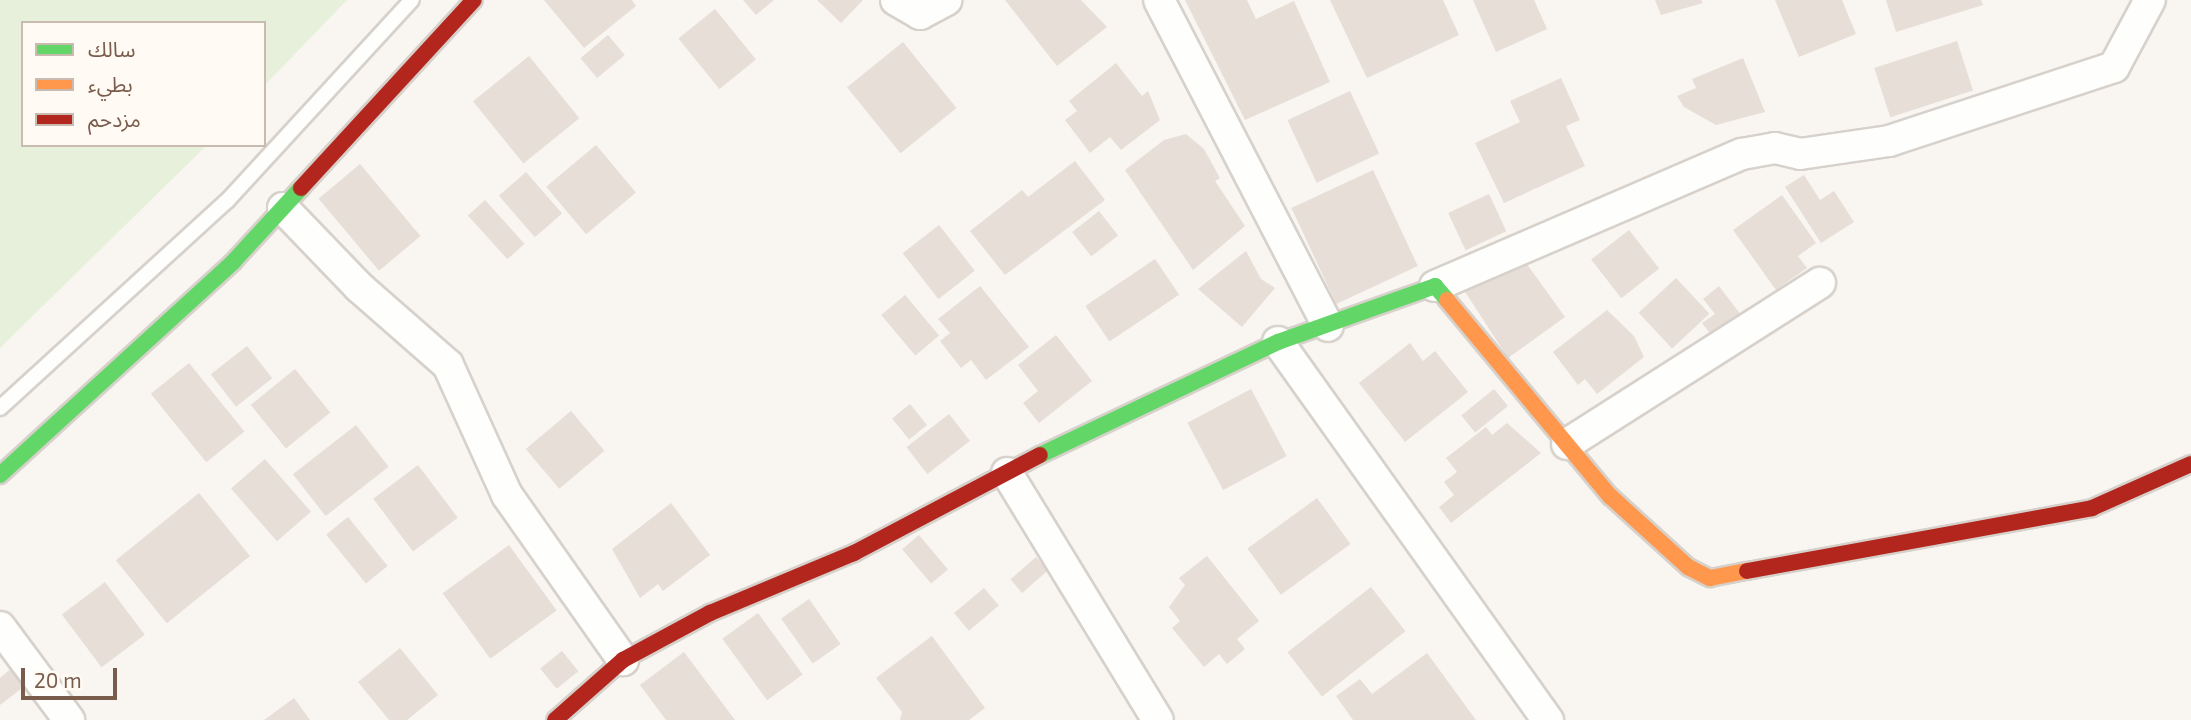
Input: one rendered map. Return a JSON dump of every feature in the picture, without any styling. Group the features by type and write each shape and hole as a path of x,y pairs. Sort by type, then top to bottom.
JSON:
{"street":[{"path":"0,475 283,208 474,0"},
{"path":"895,0 920,14 946,0"},
{"path":"1159,0 1328,326"},
{"path":"555,720 623,660 763,587 854,553 1007,473 1278,342 1435,286 1742,154 1775,148 1811,153 1889,141 2114,67 2150,0"},
{"path":"283,208 359,288 448,365 507,495 623,660"},
{"path":"1567,444 1820,283"},
{"path":"1435,286 1567,444 1645,530 1688,567 1717,578 2092,508 2191,464"},
{"path":"1278,342 1548,720"},
{"path":"1007,473 1158,720"},
{"path":"0,627 69,720"}],"lane":[{"path":"0,408 227,201 412,0"}],"green space":[{"path":"0,0 347,0 266,84 266,21 21,21 21,147 205,147 0,348"}],"building":[{"path":"544,0 632,0 636,6 584,48"},
{"path":"743,0 774,0 756,15"},
{"path":"817,0 863,0 841,23"},
{"path":"1005,0 1081,0 1107,27 1057,66"},
{"path":"1185,0 1247,0 1256,19 1294,1 1330,82 1245,120"},
{"path":"1330,0 1443,0 1459,35 1367,78"},
{"path":"1473,0 1534,0 1547,29 1496,52"},
{"path":"1655,0 1701,0 1703,3 1661,15"},
{"path":"1775,0 1842,0 1856,34 1799,57"},
{"path":"1886,0 1981,0 1983,5 1896,32"},
{"path":"715,9 756,60 719,89 678,39"},
{"path":"608,35 625,55 597,78 580,58"},
{"path":"1957,41 1973,90 1890,117 1874,68"},
{"path":"903,42 956,108 901,153 847,87"},
{"path":"529,56 579,118 523,163 473,101"},
{"path":"1743,58 1765,112 1716,125 1684,107 1677,96 1696,88 1692,79"},
{"path":"1116,63 1142,96 1148,91 1160,120 1121,150 1110,137 1090,153 1065,120 1077,111 1069,101"},
{"path":"1561,78 1580,120 1566,126 1585,166 1504,203 1475,143 1520,122 1510,101"},
{"path":"1350,91 1379,154 1317,183 1287,120"},
{"path":"1186,134 1204,149 1220,178 1215,181 1245,226 1193,270 1125,170 1164,140"},
{"path":"596,145 636,192 586,234 546,187"},
{"path":"1075,161 1105,200 1005,275 970,231 1022,190 1028,197"},
{"path":"360,164 420,236 379,271 319,199"},
{"path":"1373,170 1418,266 1336,304 1291,208"},
{"path":"526,172 562,214 535,237 499,196"},
{"path":"1804,175 1820,200 1834,191 1854,222 1821,243 1785,187"},
{"path":"1489,194 1506,231 1466,250 1448,213"},
{"path":"1782,195 1816,243 1798,256 1807,268 1776,290 1733,230"},
{"path":"485,200 524,244 507,259 468,215"},
{"path":"1099,211 1118,235 1091,256 1072,232"},
{"path":"939,225 975,271 938,299 903,253"},
{"path":"1629,230 1659,269 1621,298 1591,260"},
{"path":"1246,251 1261,279 1275,288 1242,327 1198,289"},
{"path":"1519,253 1565,317 1508,358 1460,284"},
{"path":"1155,259 1179,295 1109,342 1085,306"},
{"path":"1676,278 1709,314 1672,349 1639,313"},
{"path":"980,286 1029,347 986,380 971,360 961,368 940,341 950,333 938,319"},
{"path":"1719,286 1741,315 1713,337 1702,323 1715,314 1703,299"},
{"path":"905,295 939,336 915,356 881,315"},
{"path":"1607,310 1634,336 1644,357 1597,394 1585,379 1578,385 1553,352"},
{"path":"1056,335 1092,381 1039,423 1023,403 1038,391 1018,365"},
{"path":"1410,343 1423,361 1435,351 1468,392 1405,442 1359,383"},
{"path":"247,346 272,378 236,407 211,374"},
{"path":"189,363 244,431 206,462 151,394"},
{"path":"295,369 330,413 286,448 251,405"},
{"path":"1251,389 1287,456 1223,490 1187,423"},
{"path":"1494,389 1508,406 1475,433 1461,415"},
{"path":"910,404 927,425 909,439 892,418"},
{"path":"571,411 604,451 559,489 526,449"},
{"path":"949,414 970,441 927,474 906,447"},
{"path":"1507,423 1541,453 1451,523 1439,507 1454,495 1444,482 1457,472 1446,458 1486,427 1492,435"},
{"path":"356,425 389,467 326,516 293,474"},
{"path":"265,459 311,512 277,541 231,489"},
{"path":"418,465 458,518 413,551 373,499"},
{"path":"199,493 250,556 167,623 116,560"},
{"path":"1317,498 1351,544 1281,595 1247,549"},
{"path":"671,503 710,555 663,591 658,584 640,598 612,549"},
{"path":"348,517 388,566 366,584 326,535"},
{"path":"919,535 948,569 931,584 902,549"},
{"path":"509,545 557,611 490,659 443,593"},
{"path":"1207,556 1259,621 1237,639 1245,649 1227,664 1219,654 1204,667 1172,628 1180,621 1169,607 1185,585 1179,578"},
{"path":"1036,557 1048,571 1022,593 1010,579"},
{"path":"105,582 145,635 102,667 62,614"},
{"path":"1371,587 1405,631 1322,696 1287,652"},
{"path":"984,588 999,606 969,631 954,613"},
{"path":"809,599 841,644 813,664 781,619"},
{"path":"758,613 803,674 767,700 722,639"},
{"path":"932,636 985,708 969,720 900,720 902,712 876,678"},
{"path":"400,648 438,695 407,720 389,720 358,682"},
{"path":"562,651 578,671 557,689 540,669"},
{"path":"684,652 735,720 666,720 640,685"},
{"path":"1427,653 1476,720 1353,720 1336,696 1360,679 1372,694"},
{"path":"12,668 26,685 0,705 0,678"},
{"path":"294,698 310,720 264,720"}],"traffic: fast":[{"path":"0,475 233,262 301,188"},
{"path":"1040,455 1278,342 1435,286 1447,300"}],"traffic: slow":[{"path":"1447,300 1610,496 1688,567 1710,578 1747,571"}],"traffic: jam":[{"path":"301,188 474,0"},
{"path":"555,720 623,660 710,613 854,553 1040,455"},
{"path":"1747,571 2092,508 2191,464"}]}
